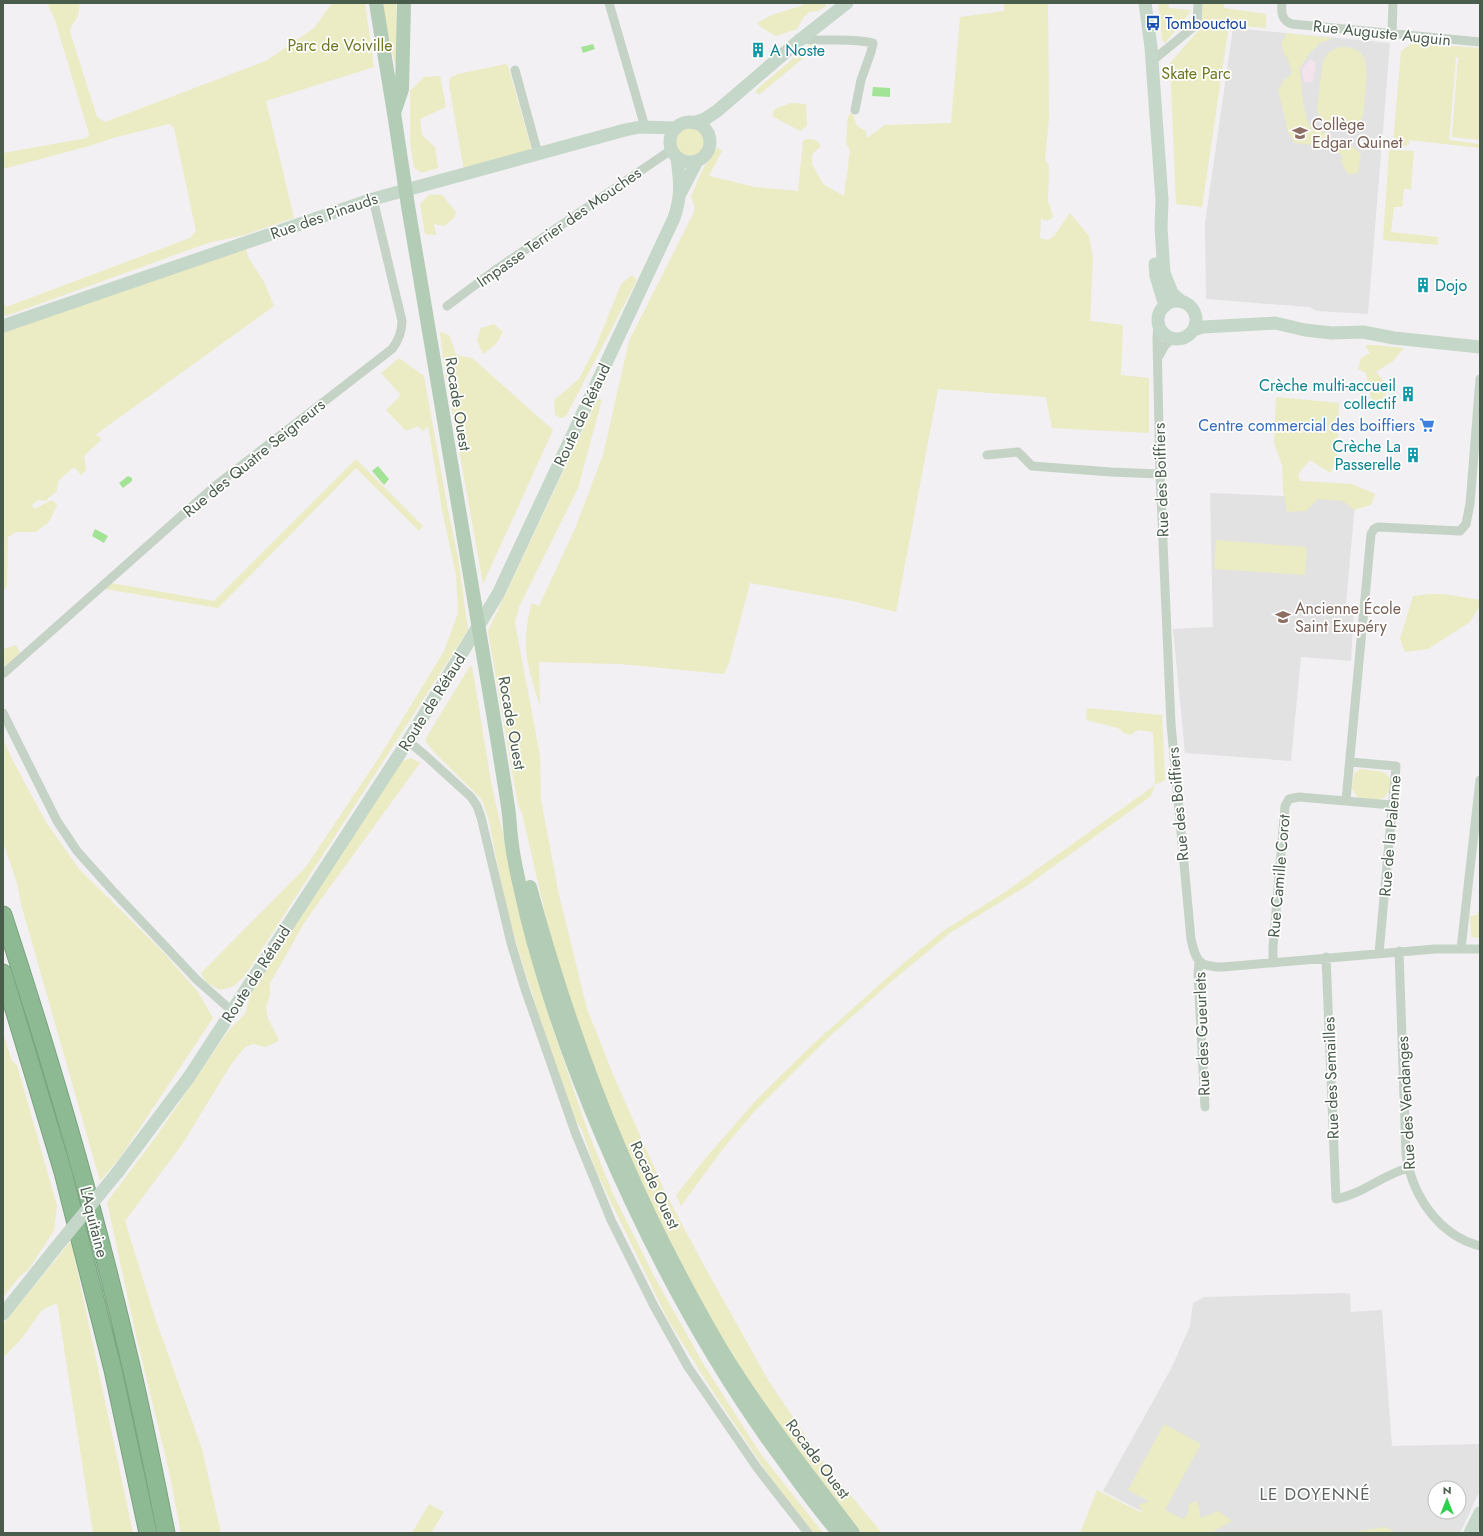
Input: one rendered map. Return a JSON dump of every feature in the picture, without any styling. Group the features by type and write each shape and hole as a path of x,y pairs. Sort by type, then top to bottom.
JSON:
{"highway":[{"name":"L'Aquitaine","path":"3,915 33,1006 81,1170 131,1366 166,1533"},
{"name":"L'Aquitaine","path":"3,973 65,1180 113,1370 148,1533"}],"main road":[{"path":"369,3 384,51"},
{"name":"Rocade Ouest","path":"376,3 445,434 509,810 512,846 518,877 543,972 566,1046 590,1108 646,1235 686,1309 725,1376 759,1428 839,1533"},
{"path":"394,113 402,89 404,3"},
{"path":"680,194 671,137 676,128 682,124 693,123 710,116 732,99 801,39 847,3"},
{"path":"1145,3 1152,61 1162,200 1161,228 1164,273 1172,293 1189,306 1195,314 1196,323 1193,330 1182,339 1172,338 1163,333 1158,322 1159,314 1165,306 1171,302 1182,302"},
{"path":"648,127 661,135 673,151 687,162 697,161 703,158 709,149 709,135 714,123 732,99"},
{"path":"693,123 701,126 709,135"},
{"name":"Rue des Pinauds","path":"3,326 373,199 625,130 648,127 676,128"},
{"path":"680,194 697,161"},
{"name":"Route de Rétaud","path":"3,1314 117,1173 189,1077 408,741 498,594 674,218 680,194"},
{"path":"1161,228 1155,267 1158,287 1165,306"},
{"path":"1195,314 1239,324"},
{"path":"1193,330 1203,327 1275,323 1305,330 1332,333 1361,340 1394,338 1480,347"},
{"name":"Rocade Ouest","path":"509,810 520,844 539,921 575,1037 588,1073 638,1193 697,1308 728,1360 771,1426 853,1533"},
{"path":"1470,1533 1480,1513"}],"street":[{"path":"609,3 648,127"},
{"path":"1152,61 1197,24 1198,3"},
{"name":"Rue Auguste Auguin","path":"1282,3 1282,16 1284,20 1292,24 1480,42"},
{"path":"1392,33 1393,3"},
{"path":"801,39 819,41 858,40 873,43 861,80 855,110"},
{"path":"515,70 538,154"},
{"name":"Impasse Terrier des Mouches","path":"447,306 494,271 673,151"},
{"name":"Rue des Quatre Seigneurs","path":"3,674 215,486 386,353 397,342 401,332 402,321 373,199"},
{"name":"Rue des Boiffiers","path":"1158,322 1160,474 1171,724 1191,938 1196,958 1199,962"},
{"name":"Rue des Boiffiers","path":"1158,361 1161,350 1172,338"},
{"path":"1346,800 1371,534 1374,529 1385,526 1460,531 1466,524 1470,504 1480,379"},
{"path":"987,455 1018,452 1032,466 1160,474"},
{"path":"1470,504 1480,505"},
{"path":"3,713 58,821 77,851 117,896 198,980 232,1011"},
{"path":"408,741 471,797 477,806 481,817 511,943 574,1132 600,1194 647,1294 688,1367 732,1433 808,1533"},
{"name":"Rue de la Palenne","path":"1350,762 1396,766 1379,953"},
{"path":"1461,948 1480,780"},
{"name":"Rue Camille Corot","path":"1273,962 1273,947 1287,802 1292,797 1346,800 1392,805"},
{"path":"1199,962 1210,966 1435,948 1480,949"},
{"name":"Rue des Vendanges","path":"1399,951 1406,1154 1411,1180 1433,1216 1444,1227 1458,1236 1480,1246"},
{"name":"Rue des Semailles","path":"1326,957 1336,1199 1352,1195 1396,1172 1408,1168"},
{"name":"Rue des Gueurlets","path":"1199,962 1198,987 1205,1107"}],"shaded area":[{"name":"Collège Edgar Quinet","path":"1233,28 1390,43 1368,314 1317,311 1309,307 1206,299 1205,223"},
{"path":"593,44 595,49 583,53 581,47"},
{"path":"873,87 890,88 890,97 872,96"},
{"path":"378,466 389,479 384,485 372,471"},
{"path":"128,476 132,478 132,481 123,488 119,483"},
{"name":"Ancienne École Saint Exupéry","path":"1210,493 1311,497 1356,493 1346,604 1354,606 1351,661 1301,657 1291,761 1185,753 1173,629 1213,627"},
{"path":"95,529 108,536 104,543 92,536"},
{"path":"1343,1293 1350,1294 1351,1312 1382,1310 1392,1446 1480,1444 1480,1490 1467,1518 1467,1480 1427,1480 1427,1520 1466,1520 1460,1533 1183,1533 1103,1491 1172,1367 1190,1326 1193,1303 1204,1297"}],"green space":[{"name":"Parc de Voiville","path":"47,3 80,3 78,16 71,27 70,32 97,117 105,122 266,61 314,28 332,3 365,3 374,67 266,101 294,218 244,235 208,243 6,316 3,313 3,303 6,307 190,238 196,231 174,128 169,124 3,169 3,153 87,138 89,134 55,20"},
{"path":"378,3 396,3 397,63 395,63"},
{"path":"806,3 826,3 826,6 818,11 809,12 803,18 797,29 776,36 762,28 757,23 772,15"},
{"path":"1004,3 1048,3 1049,119 1045,160 1049,166 1048,201 1053,216 1051,219 1045,221 1041,218 1040,238 1048,240 1054,236 1070,213 1089,236 1093,258 1090,321 1123,325 1121,375 1149,378 1149,433 1052,428 1046,397 938,389 896,612 852,601 750,583 729,663 724,674 620,664 539,662 540,707 530,674 526,649 526,631 531,603 539,606 574,531 603,455 629,341 693,214 695,208 691,197 705,165 718,147 722,151 709,176 755,187 798,191 803,141 808,139 816,140 821,146 812,154 812,164 823,184 844,196 850,150 846,143 848,116 852,112 857,126 866,131 867,138 885,125 951,123 960,17 1004,11"},
{"path":"1158,3 1168,3 1169,8 1191,10 1165,43 1162,40"},
{"name":"Skate Parc","path":"1201,3 1224,3 1224,8 1266,14 1266,28 1229,25 1202,207 1176,204 1170,63 1198,31 1206,25 1198,25"},
{"path":"1285,33 1333,38 1320,43 1309,54 1300,68 1302,97 1307,120 1311,128 1329,134 1327,146 1294,143 1288,132 1278,89 1283,84 1281,83 1292,73 1281,43 1285,37"},
{"path":"1412,43 1480,48 1480,140 1452,137 1458,58 1465,59 1456,57 1449,140 1480,144 1480,148 1409,140 1409,144 1406,146 1395,145 1393,143 1401,51"},
{"path":"810,44 814,46 808,54 759,95 755,91"},
{"path":"1340,47 1358,50 1365,62 1366,69 1362,118 1354,127 1341,131 1328,127 1319,116 1317,108 1323,61 1329,52"},
{"path":"506,64 508,66 531,147 529,151 465,169 463,166 449,84 450,78 458,74"},
{"path":"440,76 446,107 420,119 422,135 435,147 438,168 422,173 414,168 410,142 410,91 424,77"},
{"path":"791,103 806,104 807,126 800,131 772,116 775,109"},
{"path":"689,127 700,131 704,142 700,153 689,157 678,153 674,142 678,131"},
{"path":"1335,143 1351,145 1361,154 1358,173 1348,174 1341,162 1342,155 1333,151 1330,144"},
{"path":"1389,150 1414,151 1411,189 1404,189 1402,207 1394,207 1391,232 1438,237 1438,245 1383,240"},
{"path":"430,194 442,195 456,212 454,218 444,226 434,224 436,235 425,234 420,204"},
{"path":"246,248 248,257 264,282 274,306 95,435 99,436 101,440 84,456 86,470 81,475 74,467 58,481 57,491 45,501 38,500 32,505 34,509 52,500 57,505 49,522 36,532 16,532 8,537 7,585 4,591 4,649 16,645 20,653 3,668 3,332"},
{"path":"632,275 637,280 566,416 561,418 555,415 554,400 579,379 596,346 621,284"},
{"path":"494,324 503,332 496,344 483,354 477,340 481,328"},
{"path":"440,332 449,335 456,354 472,358 553,430 483,584 444,365"},
{"path":"1365,345 1404,348 1393,361 1376,372 1386,384 1385,402 1372,403 1366,373 1358,369 1361,358 1370,353"},
{"path":"399,358 424,376 458,557 468,630 244,977 232,987 220,990 206,982 201,973 305,868 380,756 444,651 458,613 456,575 442,510 428,426 423,431 418,426 406,431 386,410 401,395 381,373"},
{"path":"1276,397 1339,403 1337,460 1330,473 1310,460 1298,474 1300,481 1352,484 1375,494 1371,505 1354,510 1343,501 1318,499 1306,511 1287,512 1283,490 1282,465 1274,443"},
{"path":"598,398 602,400 578,488 519,607 515,623 540,756 541,800 559,895 587,1009 614,1077 666,1194 768,1380 826,1466 882,1533 862,1533 851,1520 768,1411 713,1324 669,1244 594,1078 556,961 522,813 518,805 488,631"},
{"path":"356,459 423,526 419,531 356,468 218,608 105,589 111,583 214,601"},
{"path":"1216,540 1307,547 1305,575 1214,569"},
{"path":"1444,594 1480,600 1480,605 1470,622 1428,649 1405,652 1400,639 1413,596"},
{"path":"470,666 472,666 491,782 523,922 549,1017 587,1129 613,1194 655,1278 704,1365 760,1453 823,1533 813,1533 776,1486 715,1395 668,1320 595,1169 582,1130 575,1120 540,1019 508,917 488,817 482,800 432,750 426,742 426,738"},
{"path":"1087,708 1162,715 1165,780 1155,785 1153,732 1139,730 1130,735 1124,733 1118,728 1086,720"},
{"path":"3,739 13,761 46,822 79,869 163,952 198,992 213,1018 121,1156 100,1181 21,904 17,883 3,842"},
{"path":"411,758 420,763 306,920 270,983 270,995 266,1007 268,1019 278,1038 278,1041 266,1047 253,1044 245,1047 230,1066 183,1143 125,1221 154,1315 202,1449 221,1533 181,1533 169,1471 135,1331 107,1202 158,1134 228,1031 245,1014 251,993 402,761"},
{"path":"1361,769 1384,772 1390,778 1390,789 1385,797 1377,800 1357,797 1352,788 1354,773"},
{"path":"1155,785 1151,796 1025,887 950,933 892,981 828,1038 753,1113 722,1150 681,1206 676,1195 757,1099 812,1045 907,960 943,931 1005,892"},
{"path":"1480,907 1480,938 1471,937 1470,916 1477,915"},
{"path":"3,1033 12,1061 17,1065 57,1206 54,1231 28,1270 21,1275 3,1297"},
{"path":"71,1241 133,1533 93,1533 57,1303 42,1310 22,1338 3,1358 3,1324"},
{"path":"1164,1424 1201,1444 1165,1510 1183,1519 1188,1514 1189,1504 1197,1501 1201,1518 1218,1511 1232,1521 1214,1531 1215,1533 1080,1533 1097,1490 1142,1513 1139,1505 1149,1501 1128,1490"},
{"path":"429,1504 444,1512 431,1533 412,1533"},
{"path":"1385,1527 1393,1531 1393,1533 1358,1533 1360,1531"}],"sand":[{"path":"1310,59 1316,63 1313,82 1304,82 1302,69"}],"place":[{"name":"Tombouctou","path":"1153,23"},
{"name":"A Noste","path":"758,50"},
{"name":"Collège Edgar Quinet","path":"1300,133"},
{"name":"Dojo","path":"1423,285"},
{"name":"Crèche multi-accueil collectif","path":"1408,394"},
{"name":"Centre commercial des boiffiers","path":"1427,425"},
{"name":"Crèche La Passerelle","path":"1413,455"},
{"name":"Ancienne École Saint Exupéry","path":"1283,617"}],"district":[{"name":"LE DOYENNÉ","path":"1315,1494"}]}
